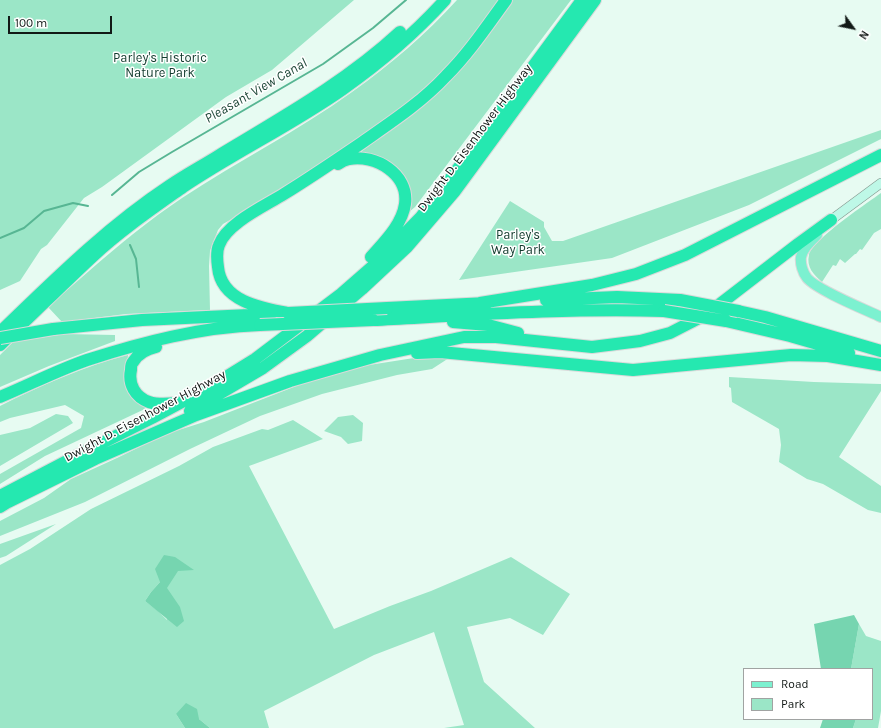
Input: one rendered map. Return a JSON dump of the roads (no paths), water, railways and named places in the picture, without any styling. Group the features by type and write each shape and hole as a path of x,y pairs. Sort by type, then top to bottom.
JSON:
{"highway":[{"path":"0,332 78,257 125,218 169,186 320,94 392,40 435,0"},
{"path":"0,345 93,256 139,218 184,186 343,90 385,57 435,12 445,0"},
{"path":"279,312 246,302 229,290 221,280 217,258 218,246 223,237 230,229 242,220 308,179 403,115 446,77 479,38 506,0"},
{"name":"Dwight D. Eisenhower Highway","path":"0,496 208,388 255,359 341,294 373,266 421,217 582,0"},
{"name":"Dwight D. Eisenhower Highway","path":"0,507 194,409 263,368 307,336 362,289 407,247 455,191 595,0"},
{"path":"480,303 592,285 636,274 685,255 881,155"},
{"path":"308,179 349,159 366,159 381,163 391,170 398,178 403,188 405,203 401,218 386,240 352,278 341,294"},
{"path":"88,462 196,415 290,381 380,355 464,337 496,337 592,347 618,345 670,333 707,314 831,220"},
{"path":"0,338 52,329 142,320 279,312 617,297 680,300 738,311 765,317 881,351"},
{"path":"0,397 86,361 136,346 206,329 575,310 617,309 664,311 726,321 790,336 881,364"},
{"path":"402,318 488,325 561,344"},
{"path":"182,402 161,404 149,402 140,397 132,388 130,376 132,362 147,349 190,337 255,326"},
{"path":"380,355 440,352 633,370 791,355 828,356 881,364"}],"main road":[{"path":"881,183 831,220 805,247 800,258 802,268 807,278 822,289 881,317"}],"waterway":[{"name":"Pleasant View Canal","path":"112,195 139,172 323,64 373,28 406,0"},
{"path":"0,238 24,228 44,211 73,203 88,206"},
{"path":"130,245 136,259 139,287"}],"park label":[{"name":"Parley's Historic Nature Park","path":"160,66"},
{"name":"Parley's Way Park","path":"518,242"}]}
